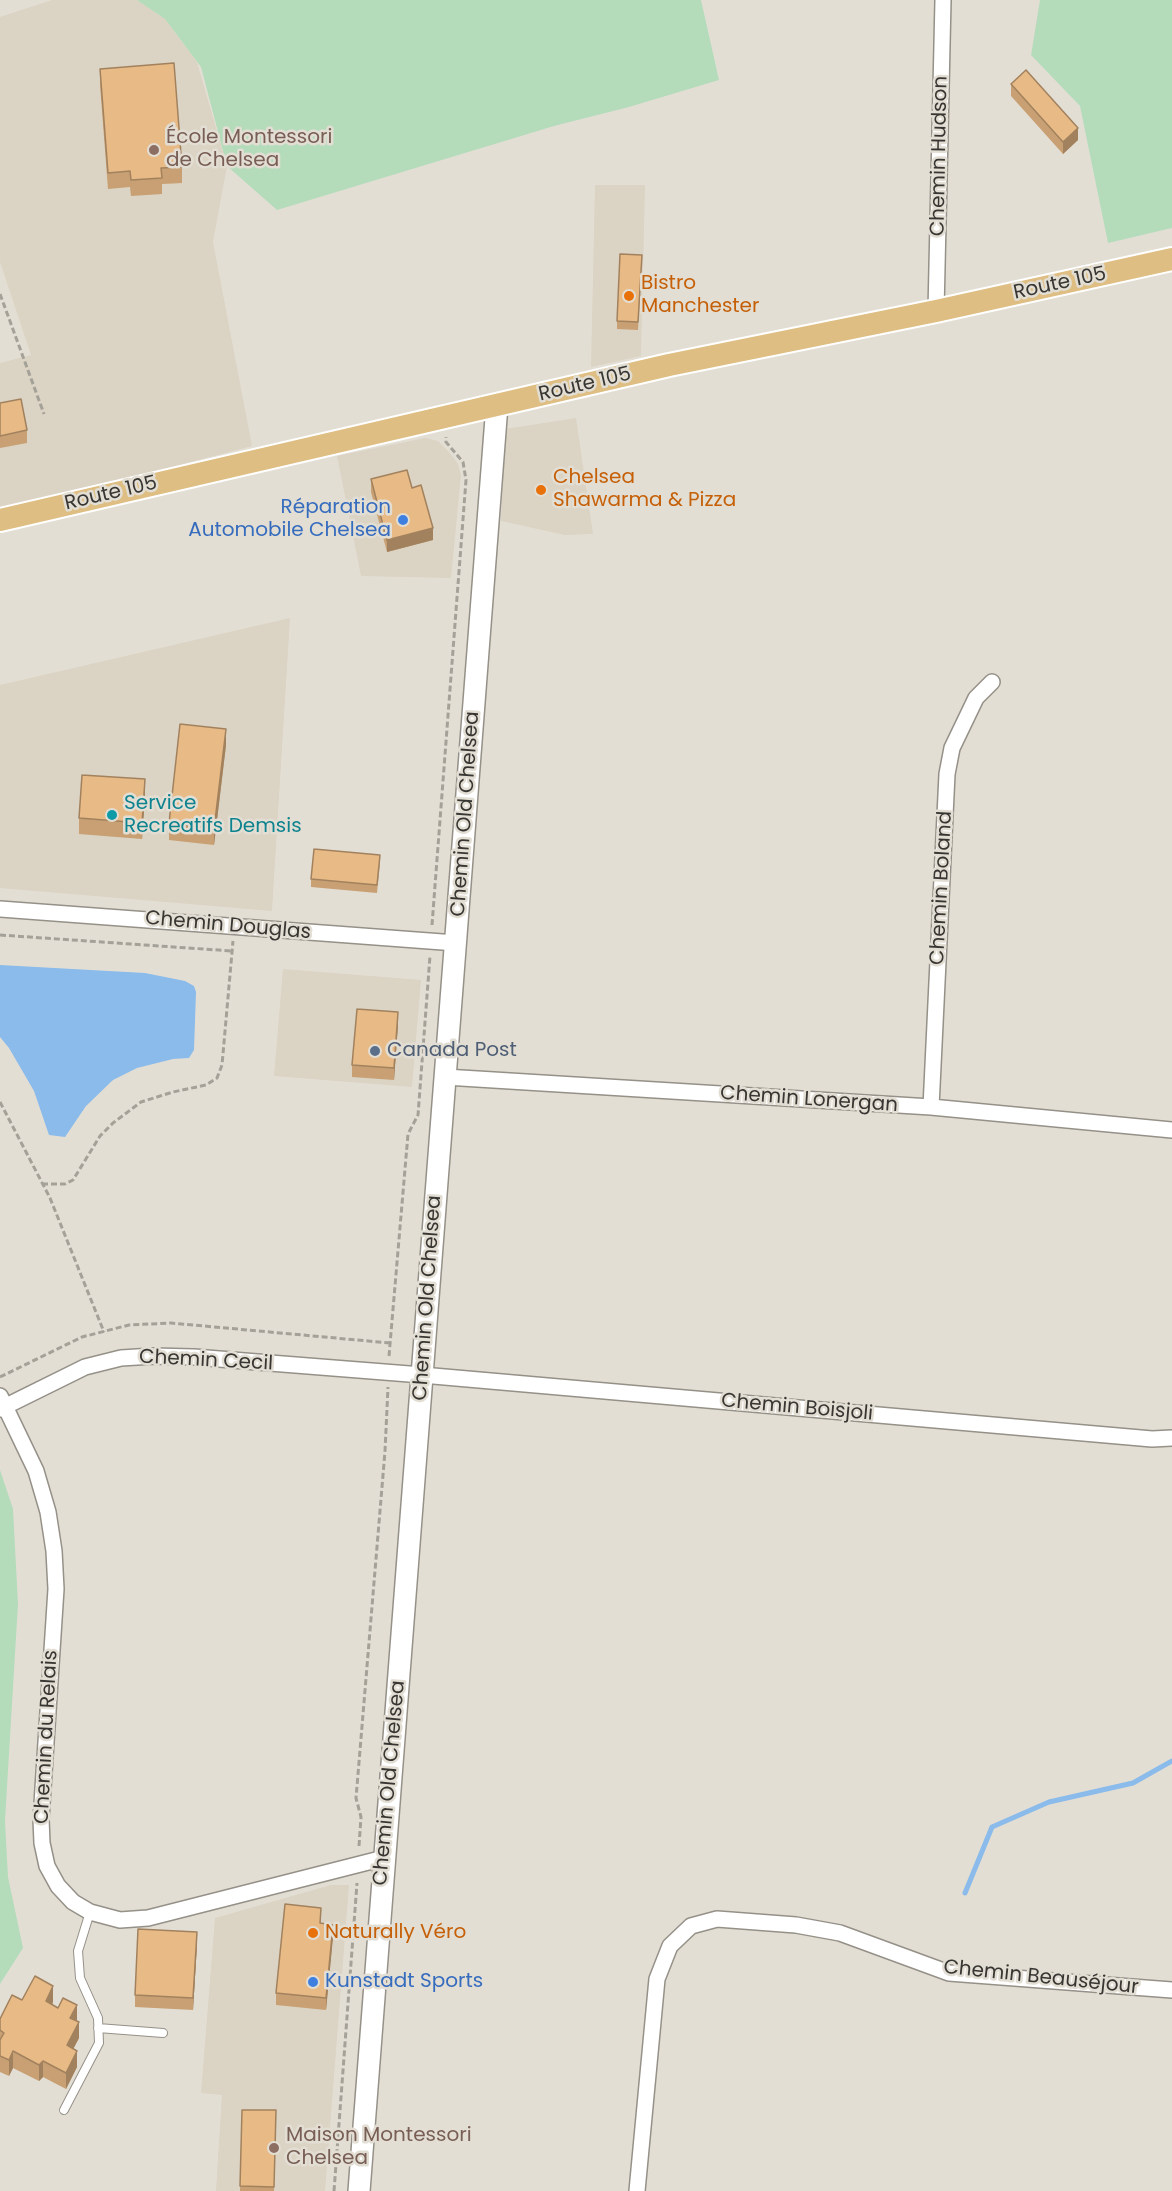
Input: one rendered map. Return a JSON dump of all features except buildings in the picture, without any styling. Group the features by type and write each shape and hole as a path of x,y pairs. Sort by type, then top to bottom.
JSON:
{"main road":[{"name":"Route 105","path":"0,520 669,365 936,311 1172,259"}],"street":[{"name":"Chemin Hudson","path":"936,311 943,0"},
{"name":"Chemin Old Chelsea","path":"359,2191 497,405"},
{"name":"Chemin Boland","path":"931,1107 947,774 952,748 976,698 992,682"},
{"name":"Chemin Douglas","path":"0,909 456,943"},
{"name":"Chemin Lonergan","path":"445,1077 931,1107 1172,1130"},
{"name":"Chemin Cecil","path":"2,1403 85,1367 121,1358 194,1357 422,1375"},
{"name":"Chemin Boisjoli","path":"422,1375 1152,1439 1172,1438"},
{"name":"Chemin du Relais","path":"2,1403 36,1471 48,1512 54,1551 56,1590 42,1791 42,1843 47,1866 58,1886 73,1902 90,1912 120,1920 148,1918 384,1858"},
{"name":"Chemin Beauséjour","path":"637,2191 657,1979 670,1946 691,1926 717,1919 796,1925 840,1933 949,1973 1172,1990"}],"lane":[{"path":"64,2110 99,2043 98,2018 80,1978 78,1960 78,1951 90,1912"},
{"path":"98,2028 164,2033"}],"path":[{"path":"0,294 44,414"},
{"path":"334,2191 361,1817 356,1798 385,1451 390,1343 408,1134 418,1115 466,480 463,462 446,442 446,437"},
{"path":"42,1184 65,1184 73,1180 100,1136 141,1102 206,1085 217,1078 222,1065 235,926"},
{"path":"0,935 232,951"},
{"path":"0,1102 42,1184 104,1332"},
{"path":"0,1377 82,1337 129,1325 171,1323 390,1343"}],"shaded area":[{"path":"52,0 137,0 165,19 197,62 227,166 213,242 252,446 0,510 0,363 31,355 0,262 0,17"},
{"path":"595,185 645,185 641,356 591,367"},
{"path":"576,418 593,534 565,535 501,521 505,429"},
{"path":"425,438 438,441 450,453 458,464 461,475 451,578 361,576 337,456"},
{"path":"290,618 272,911 0,888 0,685"},
{"path":"283,969 421,980 412,1087 274,1076"},
{"path":"331,1885 349,1885 325,2191 216,2191 222,2095 201,2093 215,1918"}],"green space":[{"path":"137,0 701,0 719,80 629,107 554,126 277,210 227,166 201,67 165,19"},
{"path":"1040,0 1172,0 1172,228 1108,243 1080,106 1031,55"},
{"path":"0,1470 13,1509 18,1604 5,1821 8,1877 23,1948 0,1984"}],"water":[{"path":"0,965 145,973 185,981 194,986 196,992 194,1050 189,1058 173,1059 137,1068 113,1080 86,1106 65,1137 49,1135 34,1091 0,1037"}],"waterway":[{"path":"965,1893 992,1827 1049,1802 1133,1783 1172,1761"}],"place":[{"name":"École Montessori de Chelsea","path":"154,150"},
{"name":"Bistro Manchester","path":"629,296"},
{"name":"Chelsea Shawarma & Pizza","path":"541,490"},
{"name":"Réparation Automobile Chelsea","path":"403,520"},
{"name":"Service Recreatifs Demsis","path":"112,815"},
{"name":"Canada Post","path":"375,1051"},
{"name":"Naturally Véro","path":"313,1933"},
{"name":"Kunstadt Sports","path":"313,1982"},
{"name":"Maison Montessori Chelsea","path":"274,2148"}]}
